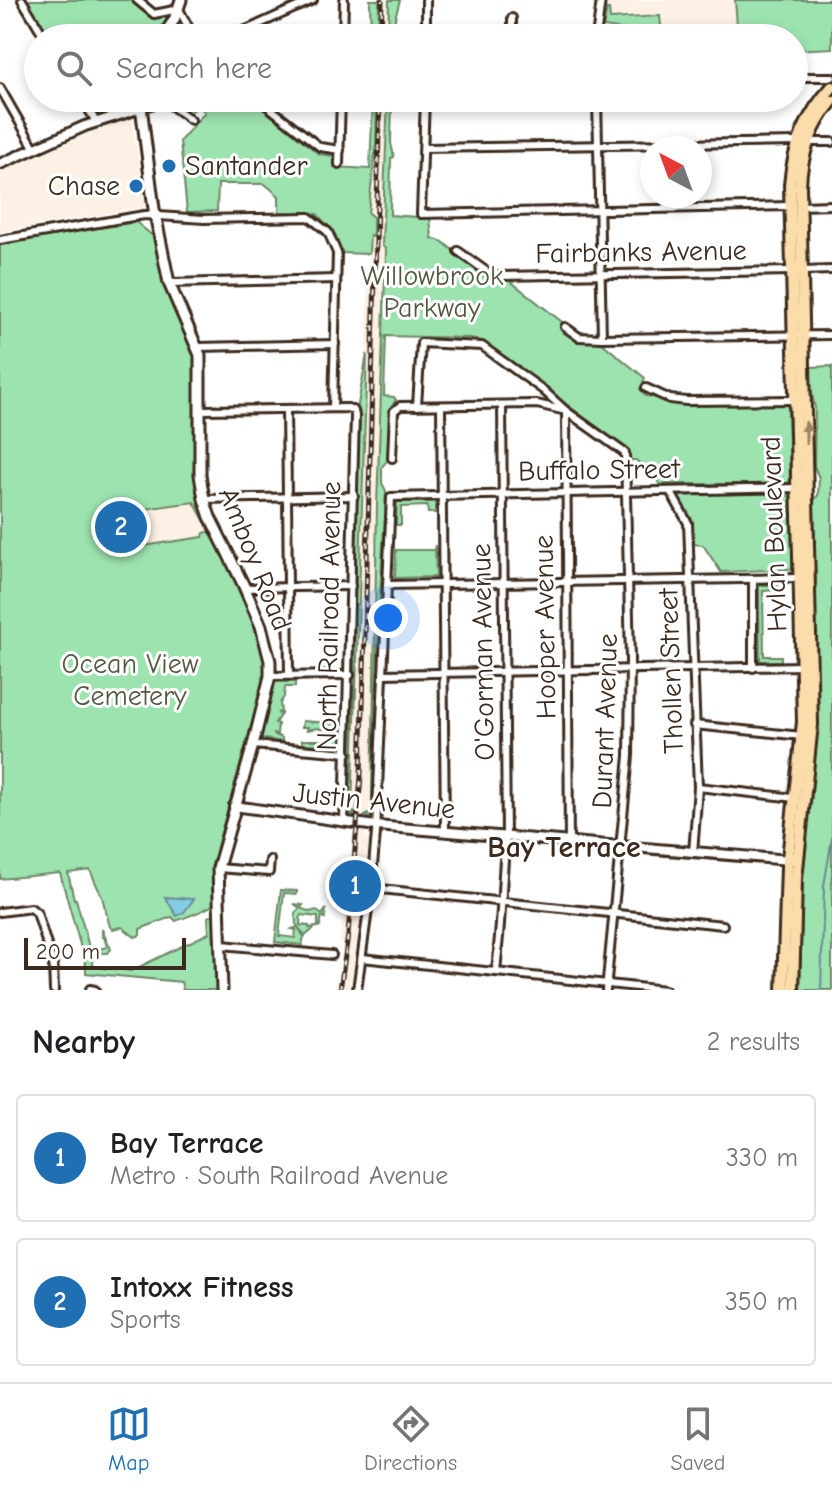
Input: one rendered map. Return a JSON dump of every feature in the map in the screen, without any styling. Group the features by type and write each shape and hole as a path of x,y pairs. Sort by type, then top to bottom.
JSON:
{"main road":[{"path":"172,24 180,4"},
{"name":"Hylan Boulevard","path":"793,990 792,860 812,731 795,206 791,176 813,110 832,87"},
{"name":"Hylan Boulevard","path":"803,142 832,101"},
{"name":"Amboy Road","path":"141,112 155,217 169,283 198,347 200,475 204,499 268,647 270,676 218,868 222,990"},
{"name":"Hylan Boulevard","path":"783,990 802,736 799,578 802,488 794,400 798,335"}],"street":[{"path":"22,0 37,24"},
{"path":"137,0 154,14 180,4 188,24"},
{"path":"259,24 313,0"},
{"path":"343,24 344,0"},
{"path":"426,0 426,24"},
{"path":"598,24 601,0"},
{"path":"512,18 512,24"},
{"path":"808,77 832,77"},
{"path":"0,88 35,149"},
{"path":"90,112 96,122"},
{"path":"0,164 119,112"},
{"path":"180,112 191,120"},
{"path":"275,112 320,147 340,150"},
{"path":"339,164 341,112"},
{"path":"425,112 421,214 832,205"},
{"path":"597,112 602,338"},
{"path":"424,148 832,142"},
{"path":"0,240 144,215 309,217 333,239 337,253 333,408 201,410"},
{"name":"Fairbanks Avenue","path":"458,251 490,274 832,270"},
{"path":"169,283 336,279"},
{"path":"565,327 579,337 602,338 832,335"},
{"path":"417,406 421,343 482,346 543,390 566,411"},
{"path":"198,347 335,344"},
{"path":"646,388 670,399 686,401 794,400"},
{"path":"392,458 396,407 537,404 566,411"},
{"name":"O'Gorman Avenue","path":"496,972 506,837 507,672 502,405"},
{"path":"441,406 445,832"},
{"name":"North Railroad Avenue","path":"333,408 354,411 350,675 344,822"},
{"path":"286,409 289,675"},
{"name":"Durant Avenue","path":"566,411 625,453 628,492 628,775 607,987"},
{"name":"Hooper Avenue","path":"566,411 569,842"},
{"name":"Buffalo Street","path":"387,585 391,497 802,488"},
{"name":"Thollen Street","path":"670,491 688,523 698,787 693,853"},
{"path":"204,499 354,496"},
{"path":"357,990 376,826 387,585 799,578"},
{"path":"753,579 753,668"},
{"path":"245,588 351,586"},
{"path":"383,674 801,666"},
{"path":"270,676 350,675"},
{"path":"694,725 802,736"},
{"path":"253,745 347,753"},
{"path":"698,787 795,798"},
{"name":"Justin Avenue","path":"234,806 376,826 792,860"},
{"path":"218,868 269,872 270,860"},
{"path":"371,888 723,925"},
{"path":"0,912 31,908 37,913 53,964 54,990"},
{"path":"222,945 332,955"},
{"path":"362,958 607,987 665,990"}],"shaded area":[{"path":"379,0 389,0 388,24 378,24"},
{"path":"608,0 806,0 804,24 604,24"},
{"path":"377,112 387,112 382,244 386,249 380,451 376,543 373,544 373,552 377,553 377,570 372,811 365,817 365,836 369,841 360,936 354,951 351,990 336,990 343,950 340,939 356,815 352,810 373,217 368,213"},
{"path":"132,118 146,207 0,232 0,172"},
{"path":"199,500 213,536 115,550 101,515"}],"green space":[{"path":"25,0 132,0 148,14 156,17 167,15 169,18 165,24 40,24"},
{"path":"370,0 379,0 378,24 371,24"},
{"path":"389,0 400,0 395,24 388,24"},
{"path":"735,0 832,0 832,48 808,49 808,24 737,24"},
{"path":"609,9 610,19 660,16 661,24 604,24"},
{"name":"Willowbrook Parkway","path":"205,112 268,112 319,154 334,156 334,167 370,169 372,112 377,112 368,213 373,217 369,254 341,253 335,234 317,214 279,212 279,196 265,184 218,184 217,211 187,212 180,141"},
{"name":"Willowbrook Parkway","path":"387,112 392,112 394,157 391,158 390,215 430,218 432,238 443,242 488,279 509,280 562,322 561,328 576,339 602,343 645,378 640,389 646,396 693,404 786,404 790,481 785,484 660,484 636,460 630,460 625,448 484,343 469,338 386,336 384,396 396,400 390,408 389,458 382,467 382,483 386,491 372,817 365,816 372,811 377,506 386,250 382,245"},
{"name":"Ocean View Cemetery","path":"136,222 154,237 165,282 195,356 197,491 207,521 194,502 101,515 108,534 114,534 116,550 203,537 204,533 212,531 255,621 261,640 265,677 218,843 213,867 214,904 176,921 172,917 140,929 140,935 135,937 122,927 110,927 90,870 68,873 90,951 97,949 99,952 99,949 107,947 102,929 111,949 108,953 90,953 94,967 131,971 209,933 208,917 213,915 216,917 218,990 183,990 181,982 86,973 60,873 0,879 0,244"},
{"path":"367,354 352,810 356,815 349,814 354,699 358,404"},
{"path":"832,366 832,990 800,990 803,864 818,727 814,501 818,495 819,478 814,466 815,408 811,367"},
{"path":"784,493 790,497 793,569 721,572 703,545 692,544 691,522 679,496"},
{"path":"397,502 435,502 435,513 428,513 427,506 401,507 401,525 396,525"},
{"path":"435,545 436,577 395,578 396,550 434,550"},
{"path":"759,585 778,585 778,590 763,591 764,656 781,656 781,661 760,661"},
{"path":"295,682 295,687 285,687 280,703 281,712 277,713 281,714 275,723 278,724 277,734 273,734 282,738 282,742 259,738 272,683"},
{"path":"303,721 341,724 341,746 302,744 302,740 317,740 318,744 319,740 333,742 334,732 318,728 307,730 308,727 302,727"},
{"path":"281,890 297,891 297,894 284,893 279,936 295,938 296,930 292,929 298,927 304,937 302,945 275,942"},
{"path":"300,908 310,912 316,910 322,915 326,909 325,918 322,916 318,927 318,917 301,915 300,925 316,927 305,936 296,924 295,913"}],"water":[{"path":"165,897 194,899 177,916"}],"waterway":[{"path":"821,990 824,886 832,838"}],"railway":[{"path":"381,24 382,0"},
{"path":"340,990 348,935 361,776 380,112"}],"place":[{"name":"Santander","path":"169,166"},
{"name":"Chase","path":"136,186"},
{"name":"Intoxx Fitness","path":"121,527"},
{"name":"Bay Terrace","path":"355,886"}],"district":[{"name":"Bay Terrace","path":"564,847"}]}
